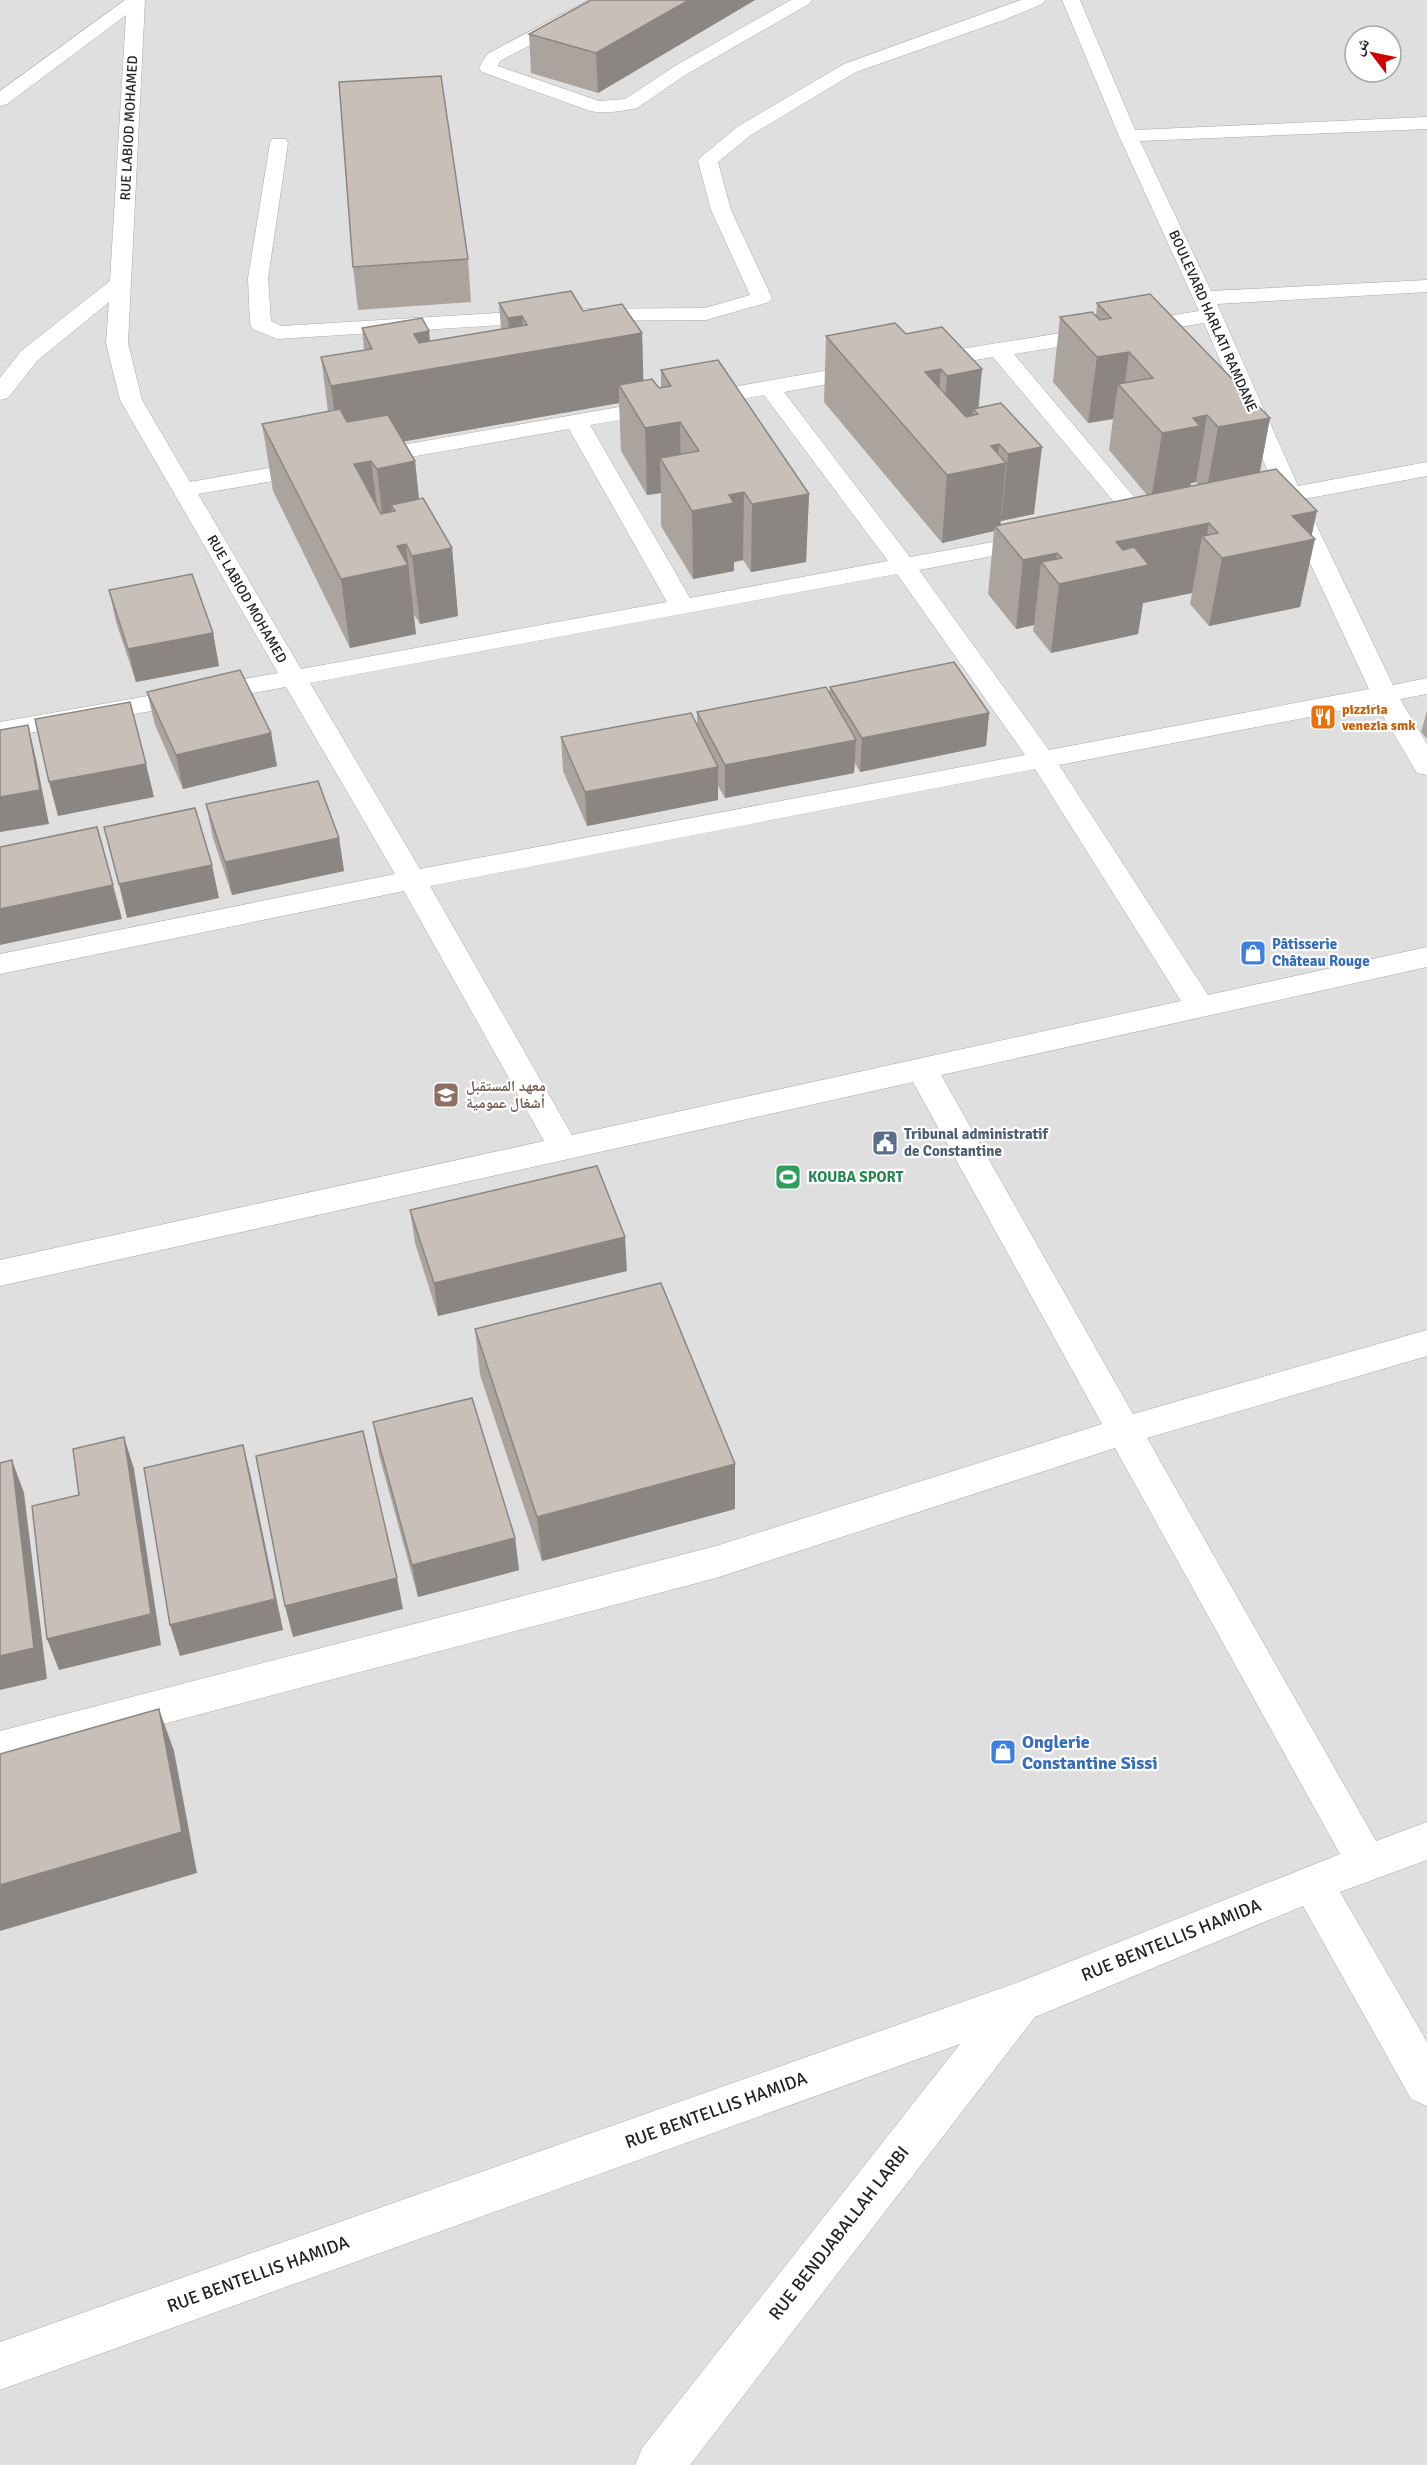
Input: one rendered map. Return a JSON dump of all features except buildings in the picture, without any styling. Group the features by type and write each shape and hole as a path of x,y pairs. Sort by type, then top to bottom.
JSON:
{"street":[{"path":"0,100 136,0"},
{"name":"RUE LABIOD MOHAMED","path":"136,0 117,343 131,400 412,880 563,1147"},
{"path":"602,0 493,58 488,68 597,107 630,104 681,70 803,0"},
{"path":"279,143 258,278 261,324 277,333 564,315 706,314 762,298 721,210 708,161 744,131 850,68 998,16 1036,0"},
{"name":"BOULEVARD HARLATI RAMDANE","path":"1071,0 1128,136 1208,307 1290,495 1385,696 1427,767"},
{"path":"1128,136 1427,123"},
{"path":"0,393 29,356 120,283"},
{"path":"183,490 769,387 999,350 1208,307 1423,290"},
{"path":"999,350 1143,522"},
{"path":"0,354 29,356"},
{"path":"769,387 904,566 1043,761 1200,1007"},
{"path":"576,421 683,607"},
{"path":"1233,505 1427,469"},
{"path":"0,730 1063,537"},
{"path":"0,964 412,880 1385,696 1427,686"},
{"path":"0,1273 1427,957"},
{"path":"921,1068 1366,1862"},
{"path":"0,1749 716,1562 1124,1431 1427,1343"},
{"name":"RUE BENTELLIS HAMIDA","path":"0,2366 1020,2002 1312,1882 1427,1841"},
{"path":"1312,1882 1427,2084"},
{"name":"RUE BENDJABALLAH LARBI","path":"658,2465 1020,2002"}],"shaded area":[{"path":"0,0 1427,0 1427,2465 0,2465"}],"place":[{"name":"pizziria venezia smk","path":"1323,717"},
{"name":"Pâtisserie Château Rouge","path":"1253,953"},
{"name":"معهد المستقبل أشغال عمومية","path":"446,1095"},
{"name":"Tribunal administratif de Constantine","path":"885,1143"},
{"name":"KOUBA SPORT","path":"788,1177"},
{"name":"Onglerie Constantine Sissi","path":"1003,1752"}]}
